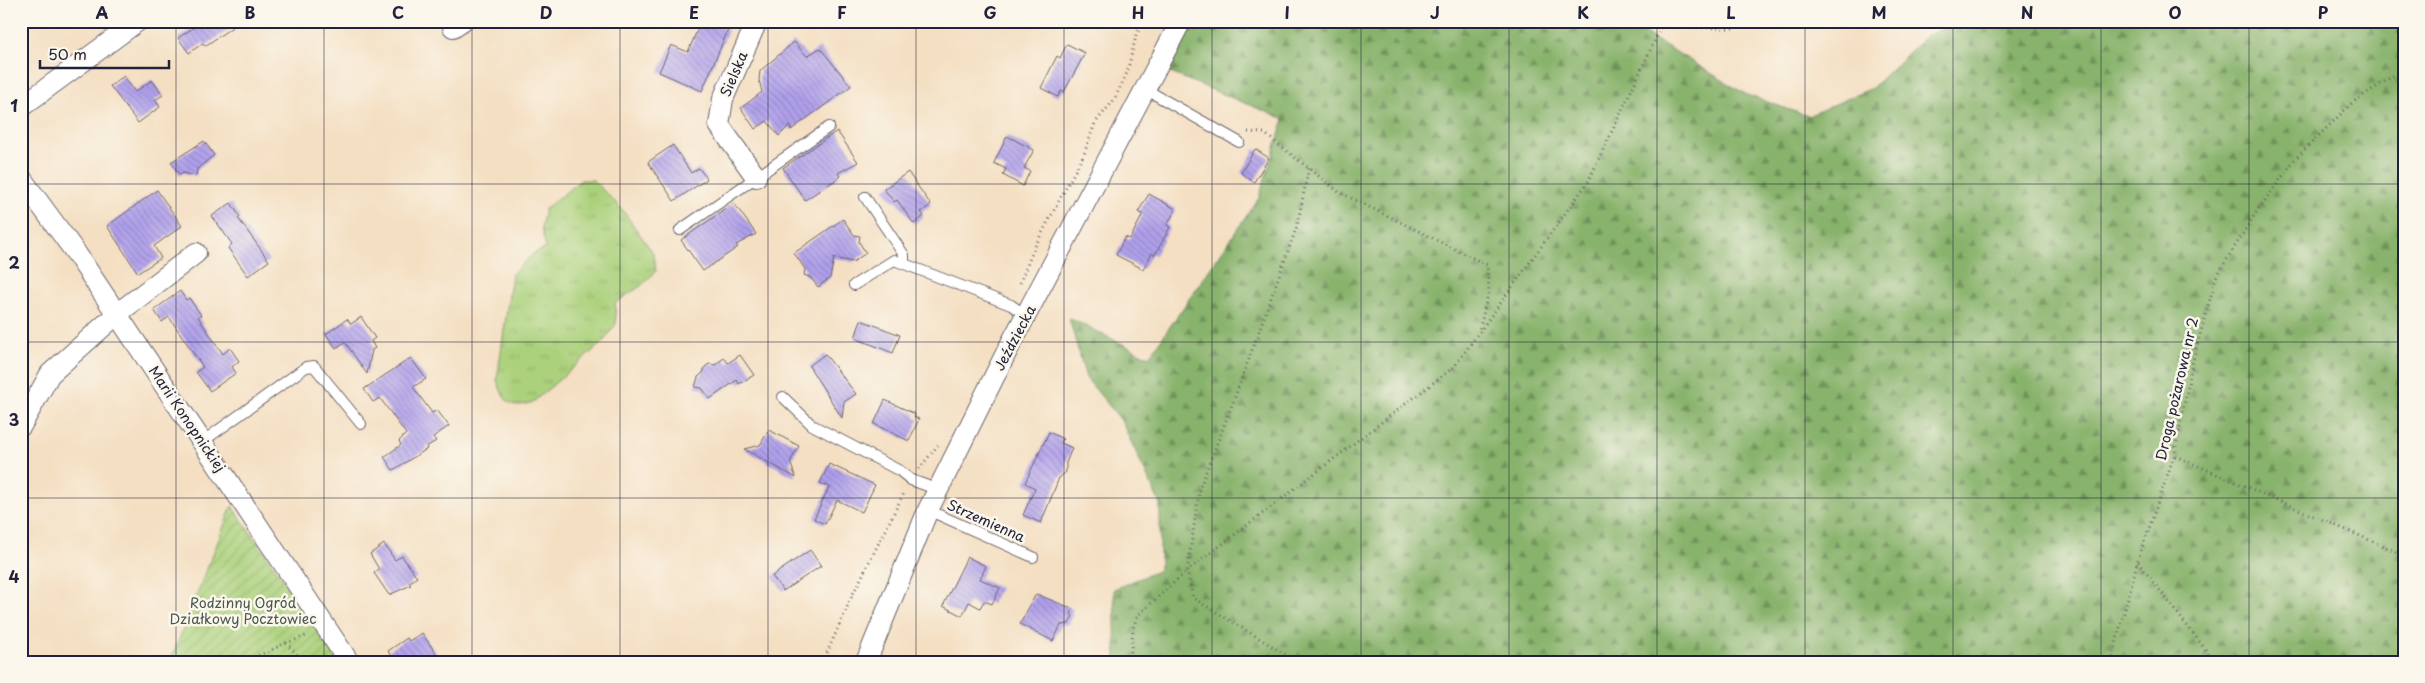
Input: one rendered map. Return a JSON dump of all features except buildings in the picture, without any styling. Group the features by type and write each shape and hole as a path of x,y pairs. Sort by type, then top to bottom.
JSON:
{"street":[{"path":"21,108 138,21"},
{"name":"Sielska","path":"756,177 718,124 723,99 757,21"},
{"name":"Jeździecka","path":"866,662 928,510 996,373 1019,311 1146,89 1181,21"},
{"name":"Marii Konopnickiej","path":"21,178 117,314 349,662"},
{"path":"21,426 50,374 117,314 196,253"}],"lane":[{"path":"1146,89 1239,142"},
{"path":"680,230 829,127"},
{"path":"865,197 904,255 904,263"},
{"path":"854,285 894,260 1019,311"},
{"path":"202,442 306,367 314,366 361,424"},
{"path":"784,397 812,425 900,471 911,480 939,490"},
{"name":"Strzemienna","path":"928,510 1033,557"}],"path":[{"path":"1019,311 1034,248 1084,154 1095,122 1118,93 1127,73 1136,36 1143,21"},
{"path":"1130,662 1133,628 1138,615 1187,571 1454,367 1588,182 1664,21"},
{"path":"1662,27 1734,28 1749,21"},
{"name":"Droga pożarowa nr 2","path":"2112,662 2138,562 2174,456 2193,360 2216,277 2255,214 2295,160 2353,102 2404,69"},
{"path":"1220,131 1264,133 1339,192 1487,265 1489,291 1478,334"},
{"path":"1298,662 1193,598 1187,571 1200,487 1234,400 1297,226 1309,168"},
{"path":"823,662 852,596 911,480 941,440"},
{"path":"2174,456 2404,555"},
{"path":"2138,562 2215,662"},
{"path":"252,662 254,658 306,635 333,639"},
{"path":"286,643 304,662"}],"green space":[{"path":"1195,21 1625,21 1747,95 1808,116 1872,88 1926,36 1960,21 2404,21 2404,662 1116,662 1114,589 1160,570 1160,504 1121,420 1086,378 1069,318 1149,357 1259,198 1284,119 1168,72"},
{"path":"581,180 593,180 621,208 653,253 656,271 642,285 615,303 616,324 603,342 533,402 513,404 506,399 497,380 512,274 533,254 546,248 541,228 545,209"},
{"name":"Rodzinny Ogród Działkowy Pocztowiec","path":"232,506 340,662 170,662"}]}
